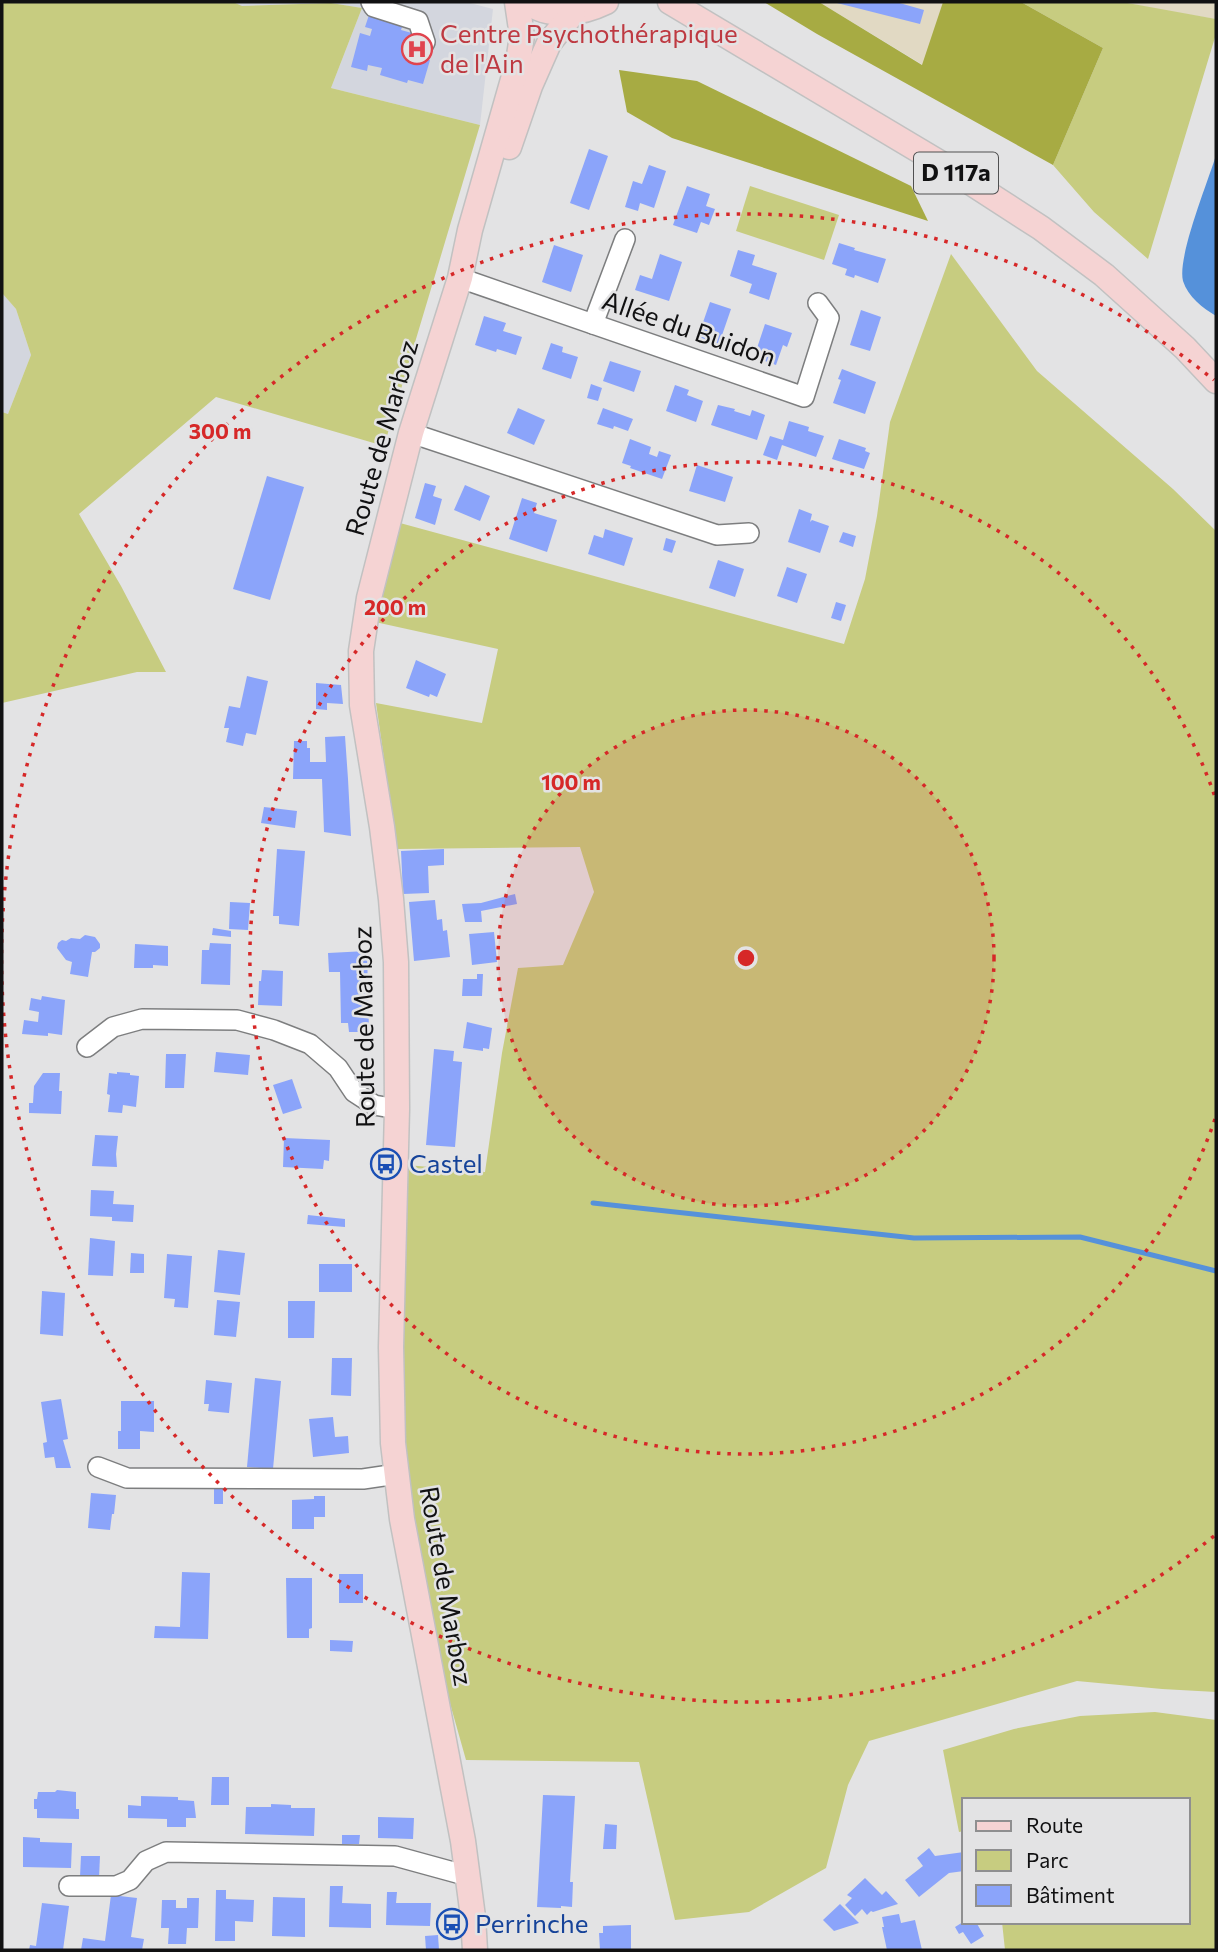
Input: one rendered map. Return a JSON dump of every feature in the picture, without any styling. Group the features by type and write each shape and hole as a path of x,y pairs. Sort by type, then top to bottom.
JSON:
{"main road":[{"name":"Route de Marboz","path":"475,1950 463,1841 402,1519 391,1412 397,1109 396,962 382,827 362,705 361,651 369,598 411,433 460,278 470,230 518,62 522,36 517,2"},
{"path":"527,2 552,12 573,13 606,2"},
{"name":"D 117a","path":"670,2 945,166 1041,228 1104,275 1185,348 1216,381"},
{"name":"Route de Marboz","path":"460,278 483,227 530,86 549,43 573,13"}],"street":[{"path":"371,2 374,8 418,21 425,42 419,52"},
{"path":"593,324 625,239"},
{"name":"Allée du Buidon","path":"460,278 804,397 830,318 818,303"},
{"path":"411,433 717,535 748,533"},
{"path":"88,1047 113,1027 142,1019 237,1020 310,1044 338,1068 354,1092 374,1105 397,1109"},
{"path":"98,1467 127,1478 363,1479 397,1474"},
{"path":"69,1886 116,1886 130,1880 146,1861 166,1852 395,1856 468,1876"}],"shaded area":[{"name":"Centre Psychothérapique de l'Ain","path":"233,2 466,2 493,9 480,125 331,88 362,8 331,3 241,6"},
{"path":"764,2 819,2 922,65 943,2 1021,2 1103,48 1053,165"},
{"path":"819,2 943,2 923,65"},
{"path":"1122,2 1216,2 1216,19 1161,10"},
{"path":"619,70 697,81 911,186 928,221 672,138 627,112"},
{"path":"2,293 16,309 31,355 8,414 2,412"}],"green space":[{"path":"2,2 233,2 242,6 331,3 362,8 331,88 480,125 384,446 216,397 79,514 166,672 137,672 2,703 2,412 8,414 31,355 16,309 2,293"},
{"path":"1021,2 1122,2 1216,19 1216,34 1148,259 1094,212 1053,165 1103,48"},
{"path":"750,186 839,215 824,260 736,231"},
{"path":"951,254 1037,371 1173,489 1216,531 1216,1692 1077,1681 869,1741 848,1785 826,1868 749,1912 675,1920 639,1762 466,1760 442,1675 411,1505 404,1430 401,1341 407,1165 485,1172 502,1053 518,968 563,965 594,892 580,847 397,849 376,703 482,723 498,649 375,622 400,523 844,644 865,579 890,422"},
{"path":"1155,1712 1216,1720 1216,1950 1005,1950 1002,1924 1190,1924 1190,1798 962,1798 962,1831 959,1832 943,1750 1014,1729 1080,1716"}],"water":[{"path":"1216,155 1216,316 1201,306 1188,292 1182,270 1194,219"}],"building":[{"path":"833,2 896,2 924,10 920,24"},
{"path":"369,15 403,24 401,30 419,35 413,55 430,60 423,84 408,80 407,83 380,75 382,68 368,65 367,71 351,67 360,33 370,36 372,29 365,27"},
{"path":"589,149 608,156 589,210 570,203"},
{"path":"649,165 666,171 654,208 640,203 638,211 625,207 633,181 642,184"},
{"path":"687,186 710,194 706,206 715,209 709,225 701,222 697,233 673,225"},
{"path":"839,243 886,259 878,283 855,275 854,278 845,275 847,269 832,264"},
{"path":"554,245 583,255 571,292 542,282"},
{"path":"738,250 755,255 752,265 777,273 769,300 749,293 752,284 730,276"},
{"path":"660,254 682,262 669,301 635,290 640,275 652,279"},
{"path":"710,302 731,309 719,344 698,337"},
{"path":"861,310 881,317 870,351 850,345"},
{"path":"484,316 506,323 503,331 522,337 516,355 475,345"},
{"path":"765,324 792,333 787,347 783,345 776,365 754,357"},
{"path":"551,343 563,347 562,352 578,357 571,379 542,369"},
{"path":"610,361 641,371 634,392 603,381"},
{"path":"842,369 876,382 865,414 833,403"},
{"path":"591,384 602,388 598,401 587,398"},
{"path":"675,385 689,390 687,395 703,401 696,422 666,411"},
{"path":"718,405 750,416 752,410 765,415 757,440 711,425"},
{"path":"518,408 545,420 534,445 507,433"},
{"path":"603,408 633,419 628,431 597,424"},
{"path":"789,421 809,427 808,431 824,436 816,457 782,445 777,460 763,455 770,436 783,440"},
{"path":"630,439 651,447 649,454 657,457 659,451 671,455 662,479 622,463"},
{"path":"839,439 866,448 865,451 870,453 864,469 832,459"},
{"path":"697,465 733,477 725,502 689,491"},
{"path":"267,476 304,487 270,600 233,589"},
{"path":"425,483 436,486 433,496 442,499 435,525 415,518"},
{"path":"465,485 490,496 480,521 454,510"},
{"path":"522,498 537,503 534,513 557,520 547,552 509,539"},
{"path":"799,509 812,514 810,522 812,520 829,526 820,553 788,542"},
{"path":"605,529 633,538 624,566 588,554 594,535 603,538"},
{"path":"843,532 856,536 853,547 839,542"},
{"path":"666,538 676,541 672,553 663,550"},
{"path":"718,560 744,569 735,597 709,588"},
{"path":"787,567 807,574 797,603 777,596"},
{"path":"836,602 846,605 841,621 831,618"},
{"path":"416,660 446,674 437,697 430,694 429,697 406,688"},
{"path":"247,676 268,681 256,735 246,733 243,746 226,742 229,728 224,728 229,706 240,708"},
{"path":"316,683 341,685 343,704 327,703 327,710 316,709"},
{"path":"345,736 351,836 324,832 322,779 293,779 294,741 307,741 310,762 326,762 325,737"},
{"path":"264,807 297,811 295,828 261,823"},
{"path":"277,849 305,851 299,926 279,924 279,916 273,916"},
{"path":"444,849 444,865 428,866 429,893 403,894 401,851"},
{"path":"515,894 517,904 481,911 482,922 465,922 462,904 481,903"},
{"path":"435,900 437,920 442,919 443,931 447,930 450,957 414,961 409,902"},
{"path":"230,902 250,903 248,930 229,929"},
{"path":"213,928 231,931 231,937 212,935"},
{"path":"494,932 497,962 472,965 469,934"},
{"path":"85,935 95,937 100,944 100,948 92,952 88,977 70,974 72,962 66,960 57,948 62,940 80,939"},
{"path":"210,943 231,944 230,985 201,984 202,950 209,950"},
{"path":"135,944 168,946 168,966 134,968"},
{"path":"367,951 369,1032 349,1032 348,1023 341,1023 340,972 329,972 328,953"},
{"path":"262,970 283,971 282,1006 258,1005"},
{"path":"477,974 483,974 482,996 462,996 463,979 477,979"},
{"path":"42,996 65,1000 62,1035 22,1034 24,1020 38,1022 39,1012 29,1010 31,998 41,1000"},
{"path":"467,1022 492,1028 489,1049 483,1048 483,1051 463,1048"},
{"path":"434,1049 454,1051 453,1061 462,1062 455,1147 426,1145"},
{"path":"216,1052 250,1055 248,1075 214,1072"},
{"path":"166,1054 186,1054 184,1088 165,1088"},
{"path":"43,1073 60,1073 61,1114 29,1113 29,1103 33,1103 34,1086"},
{"path":"109,1073 139,1076 136,1107 123,1105 122,1113 108,1112"},
{"path":"292,1079 302,1108 283,1114 273,1085"},
{"path":"95,1135 118,1136 117,1167 92,1166"},
{"path":"284,1138 330,1140 329,1161 324,1160 323,1169 283,1167"},
{"path":"91,1190 114,1191 113,1204 134,1205 133,1222 90,1216"},
{"path":"308,1215 345,1219 345,1227 307,1224"},
{"path":"90,1238 115,1241 113,1276 88,1275"},
{"path":"218,1250 245,1253 240,1295 214,1292"},
{"path":"131,1253 144,1254 144,1273 130,1273"},
{"path":"167,1254 192,1256 188,1308 174,1307 175,1299 164,1298"},
{"path":"319,1264 352,1264 352,1292 319,1292"},
{"path":"42,1291 65,1293 63,1336 40,1334"},
{"path":"217,1300 240,1302 236,1337 214,1335"},
{"path":"288,1301 315,1301 314,1338 288,1338"},
{"path":"332,1358 352,1358 351,1396 331,1395"},
{"path":"255,1378 281,1381 273,1469 247,1467"},
{"path":"206,1380 232,1383 229,1413 208,1411 209,1404 204,1404"},
{"path":"61,1399 68,1439 63,1440 71,1468 56,1468 54,1457 45,1458 43,1443 47,1442 41,1402"},
{"path":"121,1401 154,1401 154,1432 140,1431 140,1449 118,1449"},
{"path":"333,1417 335,1437 348,1436 349,1453 313,1457 309,1419"},
{"path":"214,1489 223,1489 223,1504 214,1504"},
{"path":"91,1493 116,1495 110,1530 88,1528"},
{"path":"314,1496 325,1496 325,1517 314,1517 314,1529 292,1529 292,1500 314,1499"},
{"path":"182,1572 210,1573 208,1639 154,1638 155,1626 180,1627"},
{"path":"339,1574 363,1574 363,1603 339,1603"},
{"path":"286,1578 312,1578 312,1628 309,1629 309,1638 287,1638"},
{"path":"330,1640 353,1641 352,1652 330,1651"},
{"path":"212,1777 229,1777 229,1805 211,1805"},
{"path":"38,1792 76,1792 79,1819 37,1818 34,1799 37,1799"},
{"path":"543,1795 575,1796 570,1882 573,1882 572,1907 537,1907"},
{"path":"141,1796 178,1797 178,1800 194,1801 196,1818 186,1818 186,1827 167,1827 167,1819 128,1818 128,1805 141,1806"},
{"path":"271,1804 291,1805 291,1808 315,1808 314,1836 245,1834 246,1807 271,1807"},
{"path":"378,1817 414,1818 413,1839 378,1838"},
{"path":"605,1824 617,1825 616,1849 603,1849"},
{"path":"342,1835 360,1835 359,1844 342,1844"},
{"path":"23,1837 40,1838 40,1842 72,1843 71,1868 23,1867"},
{"path":"929,1848 935,1856 962,1852 962,1871 949,1873 919,1897 905,1880 923,1866 917,1858"},
{"path":"81,1856 100,1856 99,1878 80,1877"},
{"path":"865,1878 882,1895 886,1891 898,1904 871,1911 867,1915 862,1909 855,1916 845,1905 852,1898 847,1895"},
{"path":"330,1886 343,1886 342,1903 371,1904 371,1928 329,1927"},
{"path":"216,1890 226,1890 226,1899 254,1900 253,1922 235,1921 235,1941 215,1941"},
{"path":"387,1892 397,1892 396,1903 431,1903 430,1926 386,1925"},
{"path":"111,1895 137,1898 131,1937 144,1939 142,1950 81,1950 83,1938 105,1941"},
{"path":"273,1897 305,1898 305,1937 272,1936"},
{"path":"187,1898 199,1898 198,1928 187,1928 186,1944 168,1944 169,1928 161,1928 162,1900 176,1900 176,1908 187,1908"},
{"path":"42,1903 69,1906 63,1950 29,1950 30,1945 36,1946"},
{"path":"840,1904 859,1923 834,1931 823,1920"},
{"path":"899,1914 901,1923 915,1920 922,1950 887,1950 882,1917"},
{"path":"962,1923 977,1924 984,1936 971,1944 963,1932 959,1934 955,1927"},
{"path":"631,1925 631,1950 600,1950 599,1933 603,1933 603,1926"},
{"path":"438,1935 439,1950 426,1950 425,1936"}],"waterway":[{"path":"593,1203 914,1238 1080,1237 1216,1271"}],"place":[{"name":"Centre Psychothérapique de l'Ain","path":"417,49"},
{"name":"Castel","path":"386,1164"},
{"name":"Perrinche","path":"452,1924"}]}
